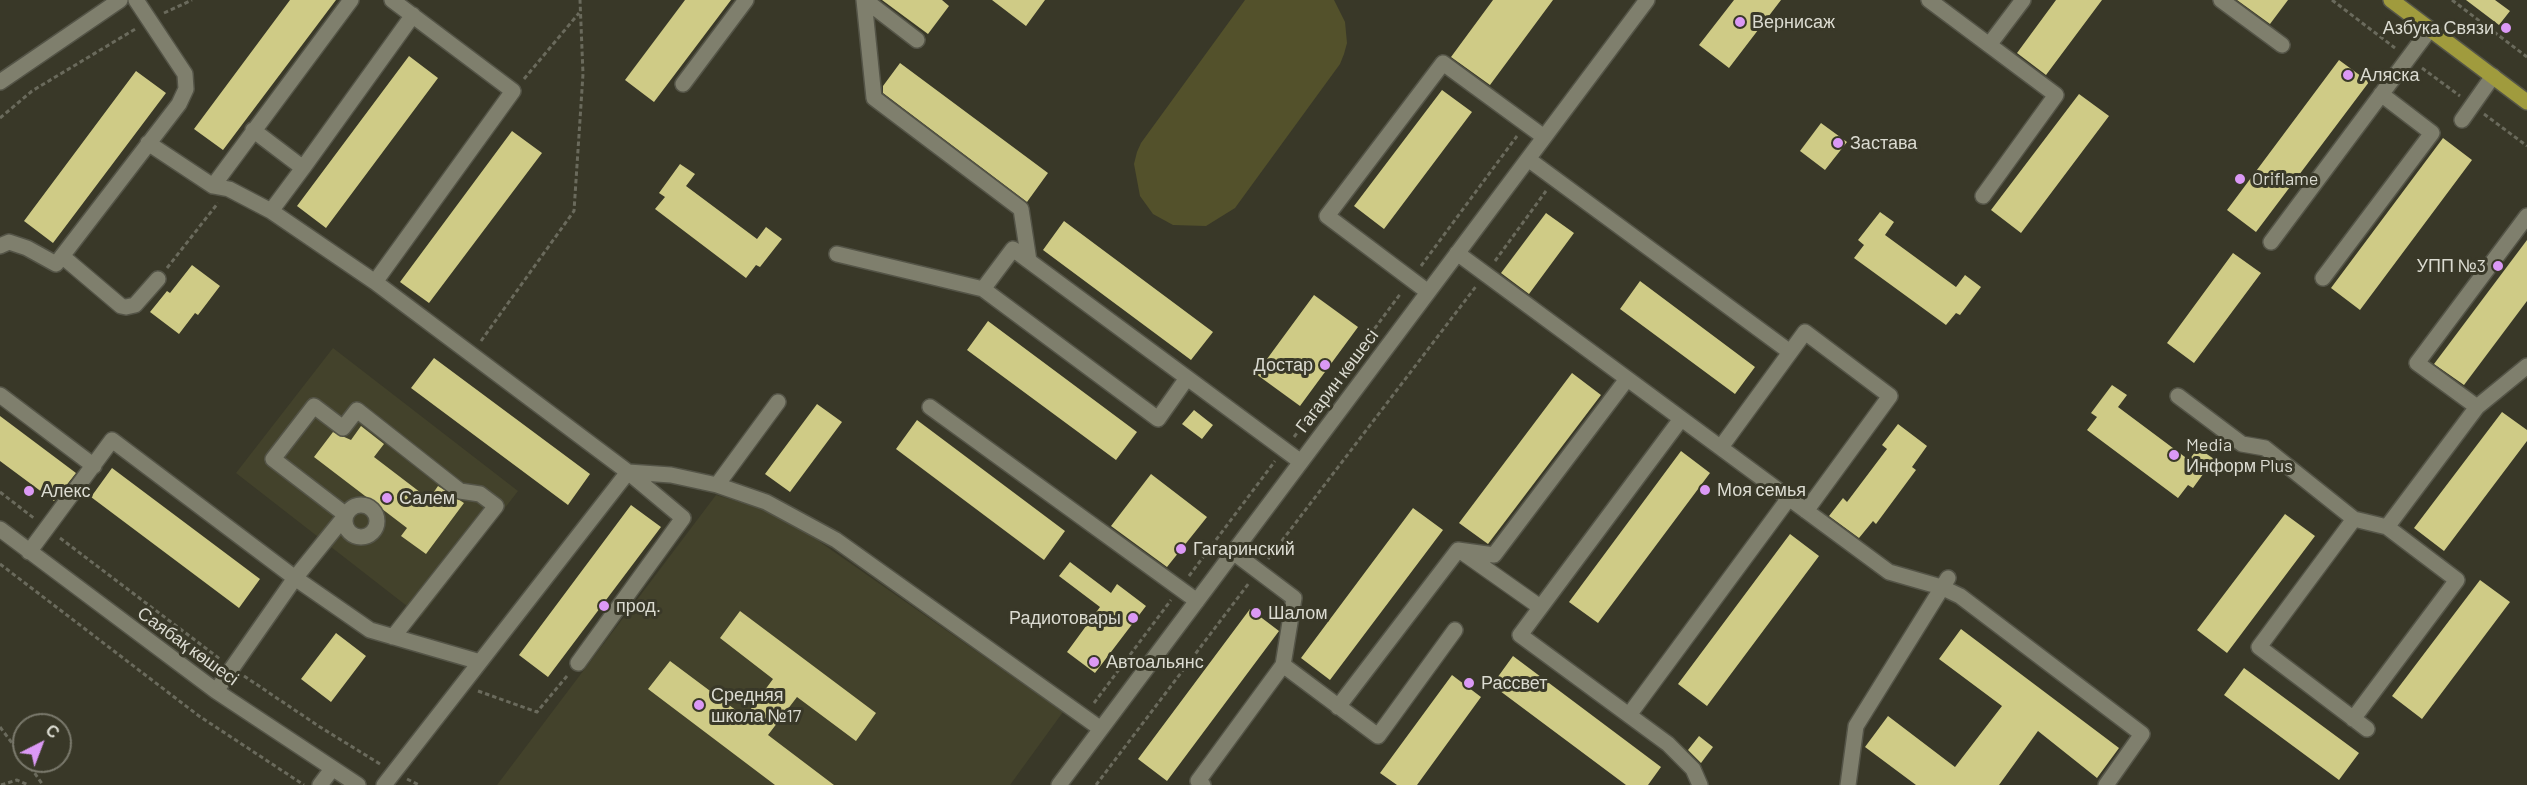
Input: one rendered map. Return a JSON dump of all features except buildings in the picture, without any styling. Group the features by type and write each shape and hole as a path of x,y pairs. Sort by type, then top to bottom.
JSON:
{"main road":[{"path":"2391,0 2527,102"}],"street":[{"path":"0,82 120,0"},
{"path":"0,246 9,242 27,248 56,264 179,104 186,89 185,74 136,0"},
{"path":"221,188 253,130 351,0"},
{"path":"375,282 513,92 392,0"},
{"path":"683,84 746,0"},
{"path":"865,0 917,40"},
{"path":"865,0 874,98 1021,209 1029,261"},
{"name":"Гагарин көшесі","path":"1059,785 1647,0"},
{"path":"1929,0 2056,95 1983,196"},
{"path":"1989,45 2023,0"},
{"path":"2222,0 2282,45"},
{"path":"271,211 413,15"},
{"path":"2271,242 2430,29"},
{"path":"1428,292 1327,216 1443,63 1544,137"},
{"path":"2462,120 2493,76"},
{"path":"2323,278 2432,133 2381,94"},
{"path":"253,130 303,168"},
{"path":"148,143 221,188 271,211 375,282 628,472 683,518 578,663"},
{"path":"1528,159 1790,352"},
{"path":"2476,407 2417,363 2527,216"},
{"path":"983,289 1013,249 1301,462"},
{"path":"1457,253 1889,572 1945,583 2142,734 2106,785"},
{"path":"837,254 983,289 1158,418 1187,378"},
{"path":"62,256 121,306 135,305 159,279"},
{"path":"1721,447 1805,332 1890,396 1806,511"},
{"path":"2387,527 2476,407 2527,366"},
{"path":"1458,550 1494,555 1627,379"},
{"path":"0,395 94,466"},
{"path":"2178,396 2242,444 2265,448 2354,519 2387,527 2457,580 2353,719"},
{"path":"717,485 778,402"},
{"path":"216,692 295,578 345,516 273,459 314,406 343,428 357,410 460,491 480,494 495,506 393,637"},
{"path":"930,407 1197,601"},
{"path":"1681,419 1520,635 1668,744 1693,769 1700,785"},
{"path":"29,552 112,440 295,578 370,630 480,662"},
{"path":"628,472 671,475 717,485 766,501 836,540 1101,729"},
{"path":"384,785 628,472"},
{"path":"1629,715 1789,498"},
{"path":"2354,519 2259,647 2367,729"},
{"name":"Саябақ көшесі","path":"0,529 216,692 358,785"},
{"path":"1458,550 1540,607"},
{"path":"1338,707 1458,550"},
{"path":"1203,785 1198,781 1283,665 1294,598 1233,552"},
{"path":"1848,785 1856,726 1945,583"},
{"path":"1283,665 1377,736 1455,630"},
{"path":"320,785 332,770"}],"path":[{"path":"0,118 32,91 150,20 192,0"},
{"path":"471,355 574,210 583,74 580,0"},
{"path":"2332,0 2527,146"},
{"path":"2452,0 2527,57"},
{"path":"513,92 580,11"},
{"path":"1084,716 1526,124"},
{"path":"1096,785 1555,179"},
{"path":"159,279 221,188"},
{"path":"0,492 232,668 320,727 418,785"},
{"path":"0,564 199,716 304,785"},
{"path":"462,685 537,712 578,663"},
{"path":"0,727 12,743"},
{"path":"1,785 17,780 28,785"}],"shaded area":[{"path":"1245,0 1334,0 1345,22 1347,43 1344,54 1340,64 1235,208 1206,226 1173,225 1153,214 1140,196 1134,164 1137,152 1141,143"},
{"path":"333,348 518,491 421,617 236,473"},
{"path":"716,495 780,514 1063,712 1010,785 497,785"}],"place":[{"name":"Вернисаж","path":"1740,22"},
{"name":"Азбука Связи","path":"2506,28"},
{"name":"Аляска","path":"2348,75"},
{"name":"Застава","path":"1838,143"},
{"name":"Oriflame","path":"2240,179"},
{"name":"УПП №3","path":"2498,266"},
{"name":"Достар","path":"1325,365"},
{"name":"Media Информ Plus","path":"2174,455"},
{"name":"Моя семья","path":"1705,490"},
{"name":"Алекс","path":"29,491"},
{"name":"Салем","path":"387,498"},
{"name":"Гагаринский","path":"1181,549"},
{"name":"прод.","path":"604,606"},
{"name":"Шалом","path":"1256,613"},
{"name":"Радиотовары","path":"1133,618"},
{"name":"Автоальянс","path":"1094,662"},
{"name":"Рассвет","path":"1469,683"},
{"name":"Средняя школа №17","path":"699,705"}]}
